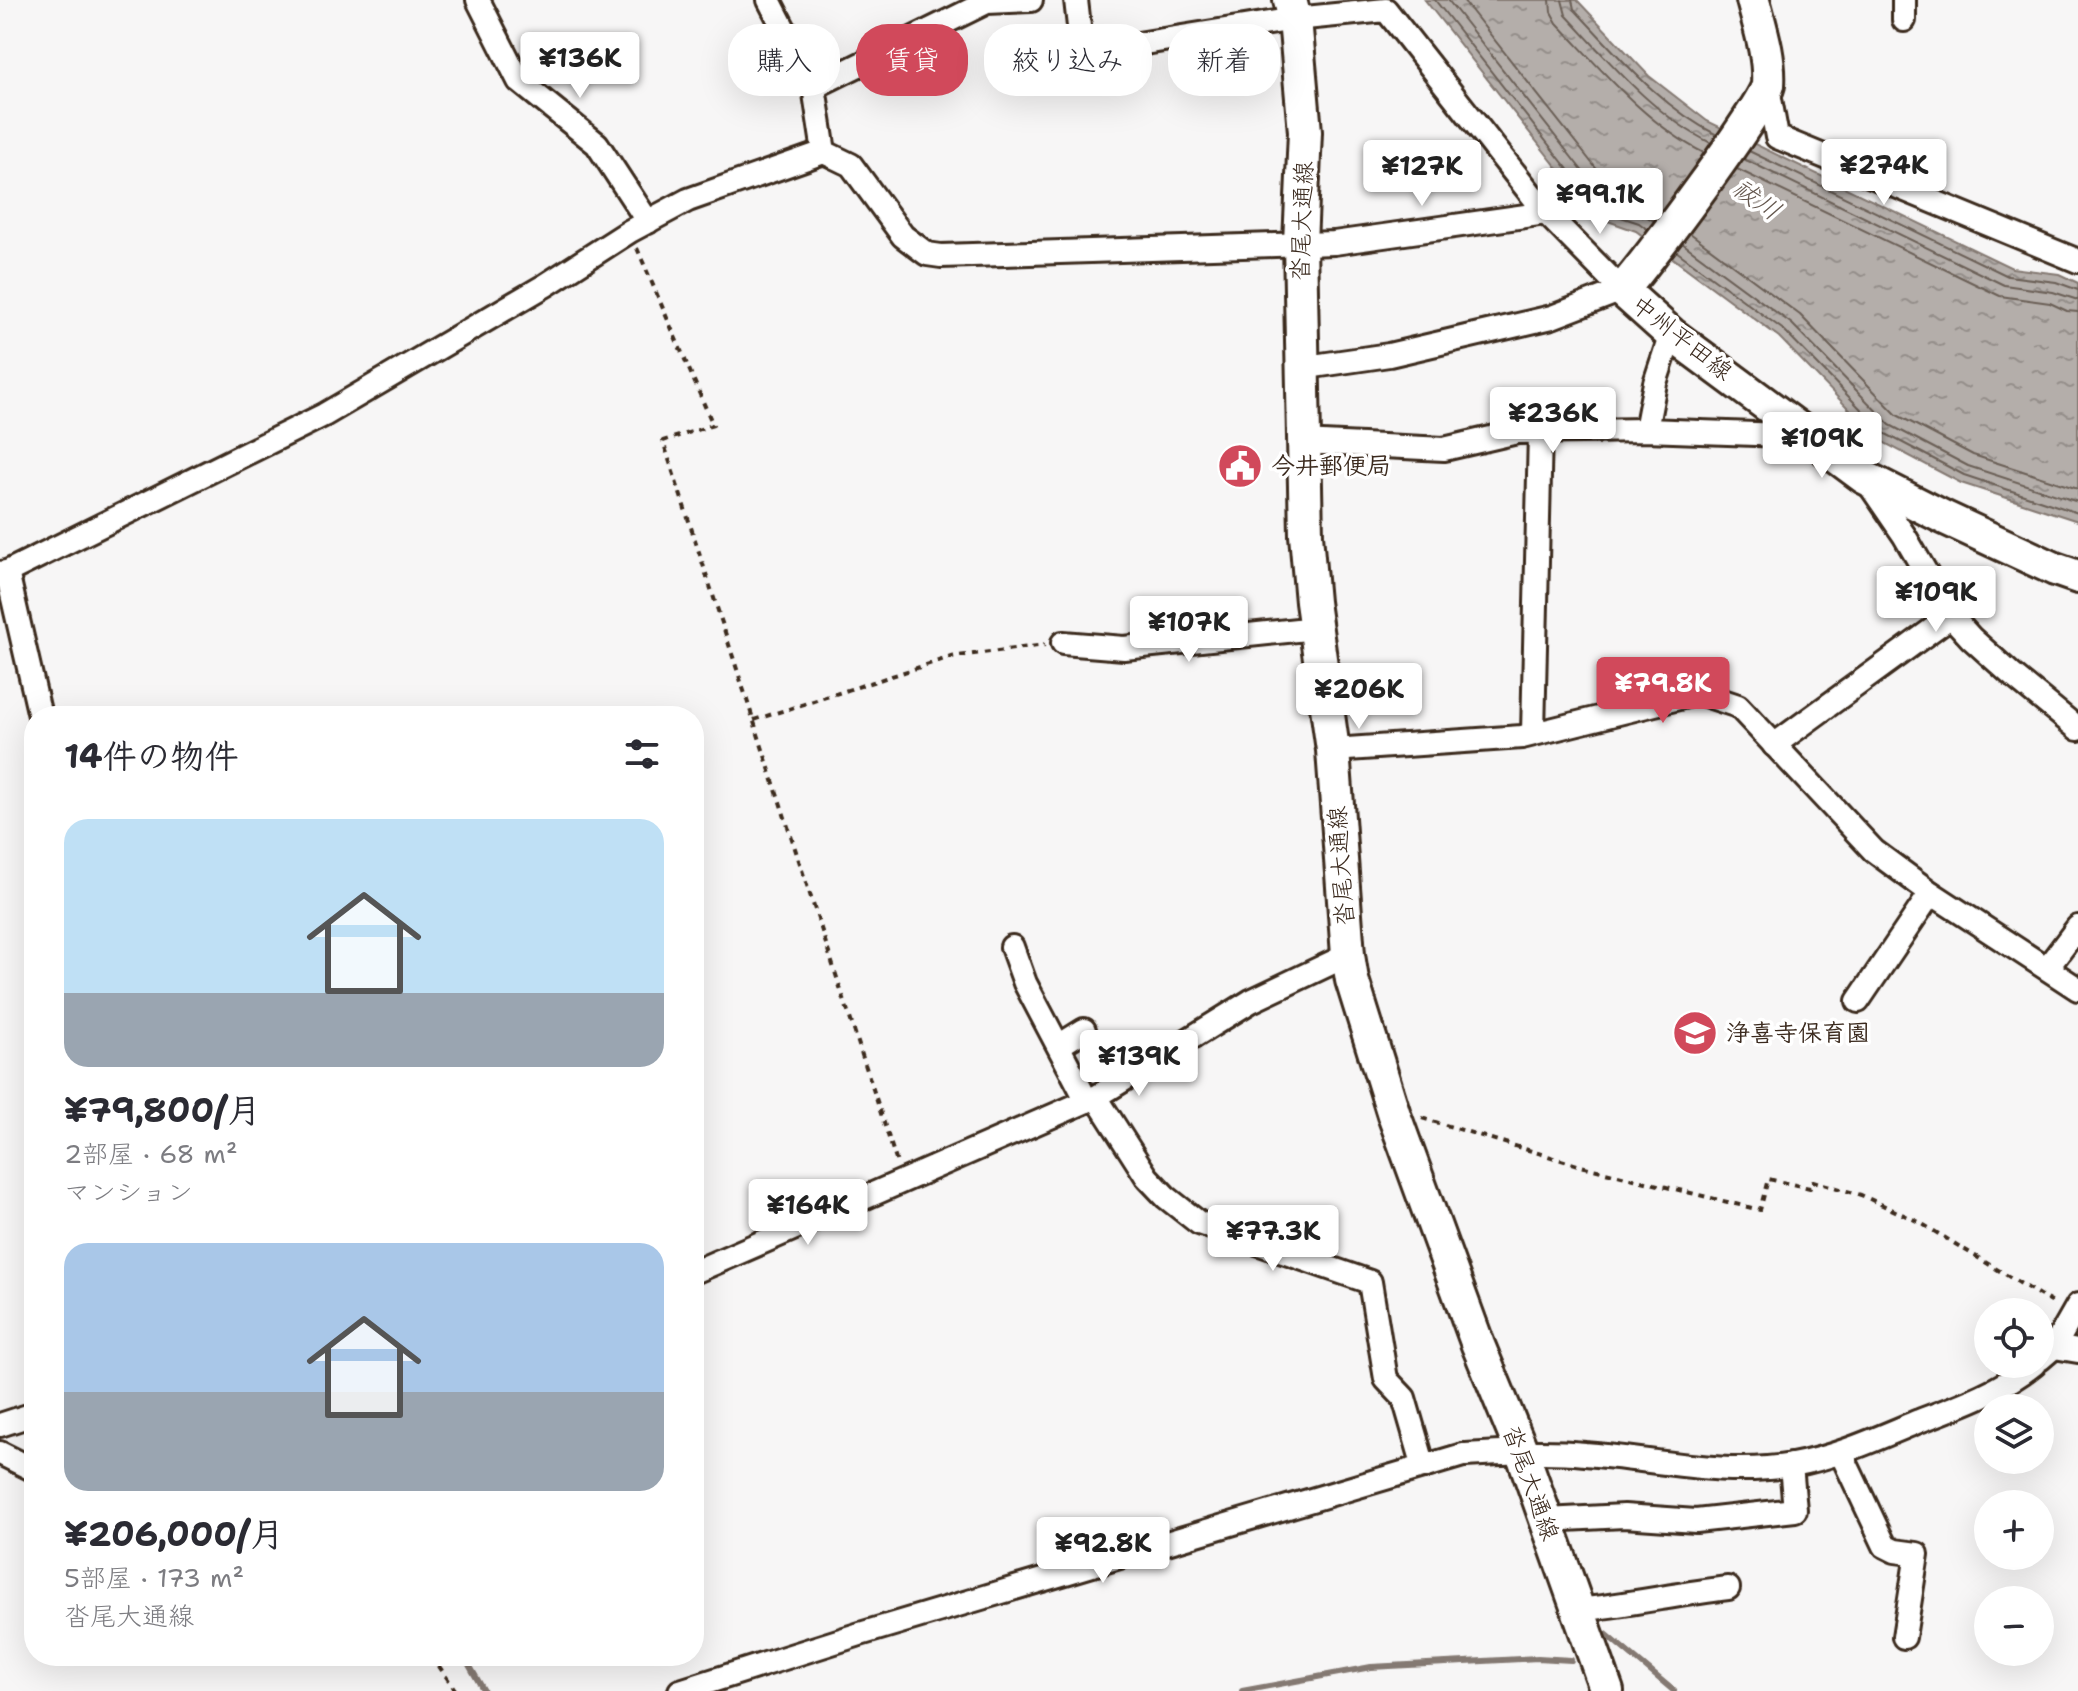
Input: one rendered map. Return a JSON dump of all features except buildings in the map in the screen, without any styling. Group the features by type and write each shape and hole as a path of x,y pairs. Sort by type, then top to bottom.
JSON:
{"main road":[{"path":"1753,0 1763,42 1768,88"},
{"name":"沓尾大通線","path":"1293,10 1305,132 1300,243 1300,368 1306,535 1333,750 1348,955 1394,1115 1478,1345 1522,1452 1607,1691"},
{"name":"中州平田線","path":"1768,88 1749,121 1625,287 1671,334 1864,477 2055,569 2078,577"}],"street":[{"path":"478,0 519,81 597,144 639,226"},
{"path":"769,0 781,24"},
{"path":"840,74 987,2 1031,0"},
{"path":"1076,0 1082,53 1293,10 1386,10 1546,213 1625,287 1537,321 1389,355 1300,368"},
{"path":"1768,88 1777,137 2078,261"},
{"path":"815,96 824,152"},
{"path":"37,706 4,573 324,415 546,285 639,226 688,200 824,152 851,165 903,236 927,254 941,256 1349,241 1546,213"},
{"path":"1646,430 1655,383 1671,334"},
{"path":"1302,442 1444,449 1517,432 1646,430 1809,436"},
{"path":"1533,733 1540,432"},
{"path":"1864,477 1904,535 1951,616 2011,674 2078,729"},
{"path":"1774,745 1951,616"},
{"path":"1063,643 1124,648 1316,628"},
{"path":"1333,750 1522,737 1699,693 1738,706 1874,851 1931,893 2078,989"},
{"path":"1858,1001 1931,893"},
{"path":"2047,968 2078,927"},
{"path":"1012,947 1025,983 1092,1099 1147,1177 1166,1197 1199,1223 1370,1282 1386,1379 1404,1398 1424,1467"},
{"path":"704,1268 1092,1099 1251,1001 1348,955"},
{"path":"1060,1045 1084,1030"},
{"path":"2054,1342 2075,1309"},
{"path":"2054,1353 2078,1351"},
{"path":"691,1689 860,1634 1463,1455 1522,1452 1585,1454 1688,1467 1791,1465 1841,1453 2016,1378"},
{"path":"0,1425 24,1417"},
{"path":"0,1453 24,1465"},
{"path":"1841,1453 1885,1546 1895,1551 1917,1554 1904,1637"},
{"path":"1546,1520 1624,1516 1696,1521 1795,1510 1791,1465"},
{"path":"1577,1610 1630,1605 1689,1592 1728,1588"}],"path":[{"path":"639,226 713,425 663,441 903,1180"},
{"path":"754,720 951,657 1063,643"},
{"path":"1424,1119 1581,1166 1760,1210 1768,1179 1810,1188 1813,1181 1861,1195 1919,1222 2075,1309"},
{"path":"439,1666 456,1691"}],"water":[{"name":"祓川","path":"1425,0 1577,0 1649,76 1707,121 2012,268 2059,274 2078,283 2078,521 1961,483 1879,440 1779,337 1636,231 1596,217"}],"waterway":[{"path":"1606,1634 1674,1691"},
{"path":"1242,1691 1371,1667 1538,1658 1571,1660"},
{"path":"470,1666 484,1691"}],"place":[{"name":"今井郵便局","path":"1240,466"},
{"name":"浄喜寺保育園","path":"1695,1033"}]}
